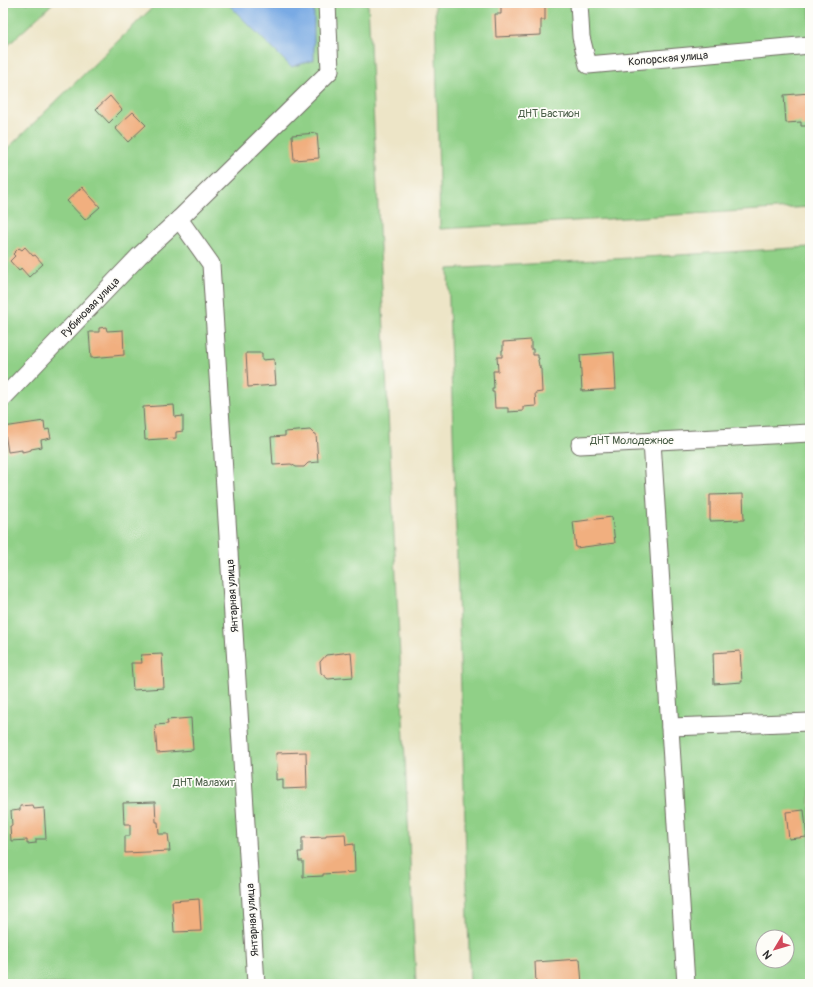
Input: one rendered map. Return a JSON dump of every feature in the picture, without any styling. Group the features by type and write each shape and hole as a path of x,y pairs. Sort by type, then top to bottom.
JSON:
{"street":[{"name":"Рубиновая улица","path":"3,398 139,256 179,219 330,71 327,3"},
{"name":"Копорская улица","path":"579,3 581,37 588,65 810,45"},
{"name":"Янтарная улица","path":"179,219 211,264 256,984"},
{"path":"580,445 810,433"},
{"path":"652,441 686,984"},
{"path":"670,726 810,722"}],"green space":[{"path":"3,3 53,3 3,50"},
{"name":"ДНТ Малахит","path":"157,3 368,3 416,984 3,984 3,153"},
{"name":"ДНТ Бастион","path":"435,3 810,3 810,207 440,229"},
{"name":"ДНТ Молодежное","path":"810,247 810,984 470,984 448,269"}],"water":[{"path":"232,3 314,3 314,60 291,67 230,6"}],"building":[{"path":"501,3 545,3 545,20 541,20 541,35 496,37 495,14 501,14"},
{"path":"717,3 729,3 729,5 717,7"},
{"path":"810,93 810,126 801,126 801,122 786,123 784,95"},
{"path":"110,96 122,110 109,123 96,109"},
{"path":"133,112 146,125 128,142 115,128"},
{"path":"317,133 319,158 294,160 292,135"},
{"path":"82,187 100,207 85,220 67,201"},
{"path":"25,247 43,264 29,277 21,268 19,271 10,261 15,256 13,254 19,248 22,250"},
{"path":"106,327 107,331 123,330 124,355 91,358 89,332 99,332 99,328"},
{"path":"531,340 533,355 538,355 539,368 541,369 542,392 535,393 536,406 523,407 523,411 508,412 508,408 495,408 494,392 492,392 492,388 494,388 493,371 498,371 497,357 502,357 503,342"},
{"path":"614,352 616,389 582,391 580,355"},
{"path":"246,353 262,353 262,360 274,359 276,385 248,387"},
{"path":"174,405 175,417 183,416 183,431 176,432 176,438 145,440 143,407"},
{"path":"44,421 45,430 49,429 51,438 41,440 42,447 22,452 22,450 8,452 4,427"},
{"path":"310,430 316,434 318,462 308,463 304,467 296,467 291,464 273,465 271,437 285,436 285,432"},
{"path":"743,494 744,520 710,521 710,495"},
{"path":"612,517 615,543 576,548 573,522"},
{"path":"740,651 742,682 714,684 713,653"},
{"path":"351,652 353,677 328,679 321,673 320,662 326,655"},
{"path":"162,654 164,688 133,690 131,663 142,663 141,655"},
{"path":"191,718 193,750 157,753 155,725 168,724 167,720"},
{"path":"306,752 307,788 283,789 283,779 276,780 276,753"},
{"path":"155,802 156,822 158,822 159,834 168,834 170,851 125,853 125,836 130,836 130,824 124,824 123,803"},
{"path":"33,805 34,809 44,808 46,839 36,839 36,843 27,844 27,840 11,841 11,811 20,810 20,806"},
{"path":"804,810 807,837 789,839 786,812"},
{"path":"345,834 346,845 354,844 355,872 303,877 303,861 299,861 298,852 302,852 302,838 326,837 326,835"},
{"path":"199,899 201,931 174,932 172,901"},
{"path":"580,959 582,984 536,984 535,962"}]}
